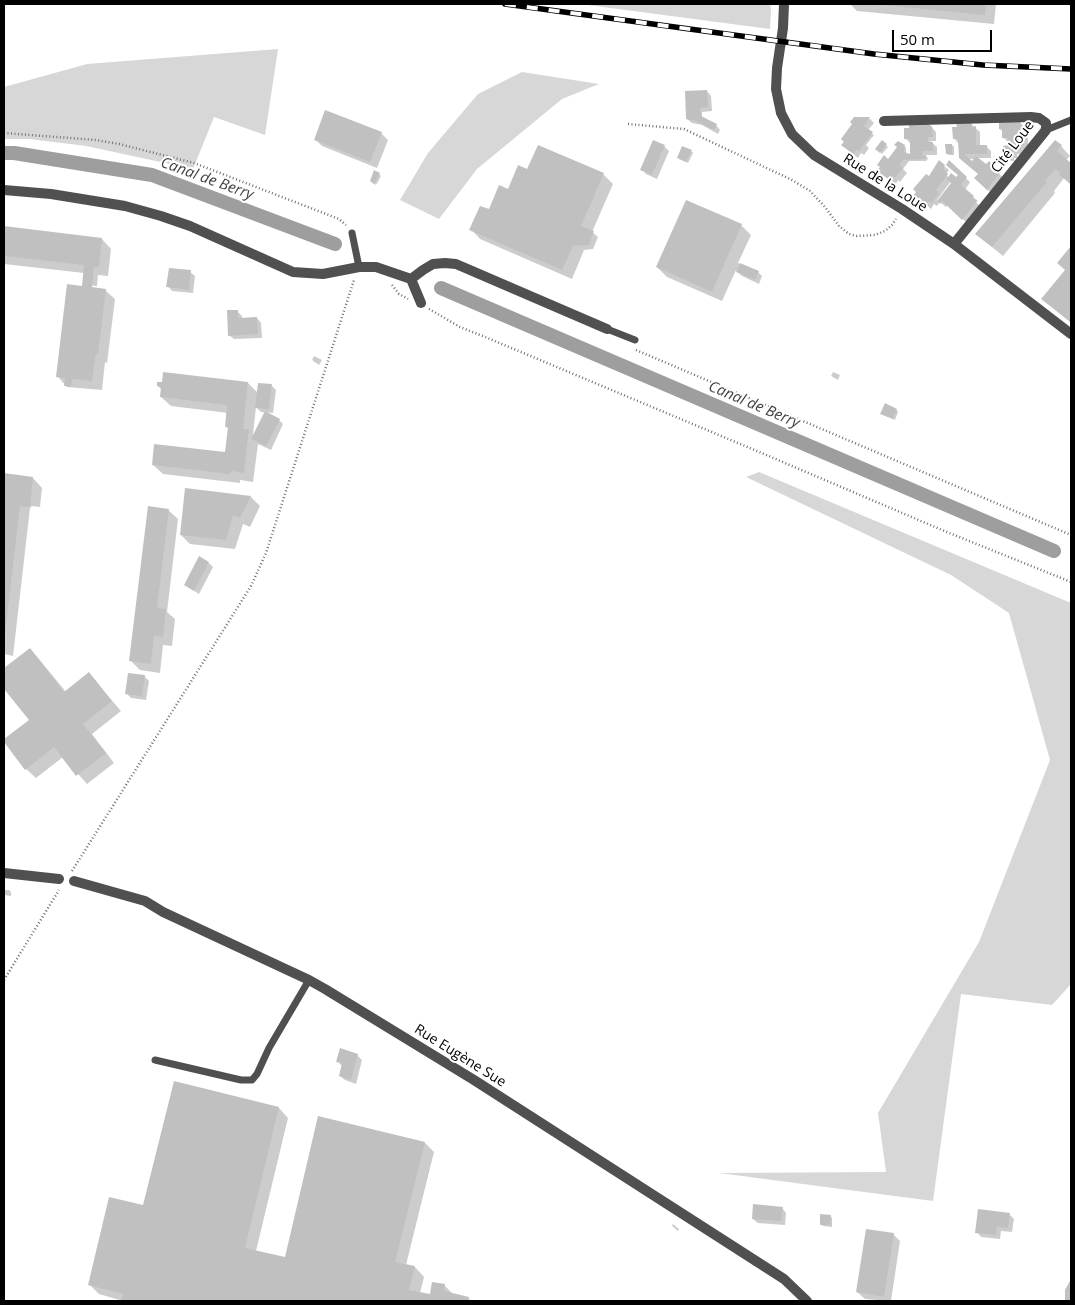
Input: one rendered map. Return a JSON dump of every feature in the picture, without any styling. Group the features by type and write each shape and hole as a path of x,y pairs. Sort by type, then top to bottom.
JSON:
{"street":[{"name":"Rue de la Loue","path":"784,4 776,79 778,101 786,124 801,144 814,155 902,209 954,244 1071,334"},
{"name":"Cité Loue","path":"884,121 1031,117 1046,123 1046,130 954,244"},
{"path":"4,190 51,194 125,206 190,226 293,272 323,274 359,267 376,267 411,279 421,303"},
{"path":"411,279 433,264 456,264 607,329"},
{"path":"4,872 60,883"},
{"name":"Rue Eugène Sue","path":"72,877 145,901 163,912 309,980 483,1085 784,1279 807,1301"}],"lane":[{"path":"1046,130 1071,120"},
{"path":"352,233 359,267"},
{"path":"607,329 635,340"},
{"path":"155,1060 241,1080 252,1080 309,980"}],"path":[{"path":"628,124 684,129 792,180 810,191 839,226 849,234 857,236 875,235 885,231 892,226 902,209"},
{"path":"4,133 96,140 194,163 339,219 352,233"},
{"path":"72,877 251,586 266,553 354,279 362,278"},
{"path":"386,282 392,285 404,298 421,303 443,318 490,339 942,530 1071,582"},
{"path":"632,348 1071,535"},
{"path":"4,980 60,883"}],"shaded area":[{"path":"580,4 770,4 770,29"},
{"path":"278,49 265,135 214,117 193,169 86,146 29,139 4,139 4,87 87,64"},
{"path":"522,72 599,84 562,99 477,169 439,219 400,200 428,153 478,94"},
{"path":"759,472 1071,603 1071,984 1052,1005 961,994 933,1201 719,1173 886,1172 878,1113 979,942 1050,760 1009,613 951,575 746,477"}],"building":[{"path":"882,4 986,4 985,15"},
{"path":"707,90 708,107 700,108 701,116 717,124 714,130 696,121 686,119 685,91"},
{"path":"325,110 382,132 370,162 314,140"},
{"path":"854,117 870,117 864,126 873,132 859,151 856,150 853,154 841,145 844,142 841,139 852,124 850,122"},
{"path":"999,121 1020,121 1020,126 1024,126 1024,144 1019,151 1013,151 1012,160 1003,159 1003,146 1007,145 1008,138 1002,138 1002,129 999,129"},
{"path":"972,122 972,127 976,126 976,145 987,145 987,154 964,154 972,161 976,156 986,164 989,161 1000,173 987,190 974,178 978,174 959,158 958,139 953,139 952,127 957,127 956,123"},
{"path":"930,123 933,137 928,137 928,142 933,142 933,151 922,151 923,156 927,156 924,159 903,160 899,165 903,168 895,178 893,176 891,181 877,171 880,167 877,165 884,155 888,159 897,147 894,145 898,141 905,145 904,152 910,154 910,139 904,139 904,128 909,128 909,124"},
{"path":"653,140 665,145 652,175 640,170"},
{"path":"882,140 887,144 880,153 875,149"},
{"path":"1055,140 1062,145 1057,151 1071,163 1071,184 1059,175 1060,173 1055,169 1045,181 1047,182 992,247 975,234"},
{"path":"945,144 952,144 952,154 946,154"},
{"path":"538,145 604,173 581,226 594,231 589,245 573,246 562,270 469,230 480,206 489,209 499,185 508,189 518,165 527,169"},
{"path":"682,146 692,150 686,162 677,158"},
{"path":"939,160 945,165 943,169 948,174 936,190 939,193 932,203 929,201 926,205 913,196 916,192 913,189 926,174 929,176"},
{"path":"949,160 967,177 961,185 977,201 962,220 942,201 941,204 937,201 951,183 947,179 951,173 956,177 958,175 946,165"},
{"path":"374,170 380,173 374,184 370,181"},
{"path":"686,200 742,224 712,292 656,267"},
{"path":"4,226 102,238 99,267 94,267 92,287 106,289 98,354 96,353 92,381 72,379 71,387 64,386 65,378 56,377 67,284 82,286 84,265 4,256"},
{"path":"1071,246 1071,322 1041,299 1065,270 1057,263"},
{"path":"740,263 759,271 755,280 736,272"},
{"path":"169,268 191,270 189,290 166,287"},
{"path":"227,310 238,310 238,318 257,317 258,334 228,336"},
{"path":"163,372 248,382 243,429 249,429 244,473 231,471 230,474 152,465 154,444 225,452 228,427 225,427 227,405 160,397 161,387 157,386 157,382 162,382"},
{"path":"258,383 272,384 269,409 255,408"},
{"path":"885,403 897,409 893,419 880,414"},
{"path":"265,411 280,419 266,446 251,439"},
{"path":"4,473 33,477 30,507 20,506 5,634"},
{"path":"185,488 251,496 240,518 233,515 226,540 180,535"},
{"path":"148,506 169,509 157,608 166,609 163,637 154,636 151,664 129,661"},
{"path":"199,556 209,562 194,591 184,585"},
{"path":"30,648 64,692 89,672 112,701 83,724 106,753 76,776 54,747 25,770 4,742 4,739 29,720 4,689 4,668"},
{"path":"128,673 145,675 142,696 125,694"},
{"path":"340,1048 358,1054 351,1080 339,1076 342,1063 336,1062"},
{"path":"174,1081 279,1107 245,1248 285,1257 318,1116 425,1142 395,1262 415,1266 409,1290 430,1294 432,1282 445,1284 444,1291 469,1297 468,1301 121,1301 123,1294 88,1285 109,1197 143,1205"},
{"path":"753,1204 783,1207 781,1221 752,1219"},
{"path":"978,1209 1010,1213 1008,1228 997,1227 996,1235 975,1233"},
{"path":"820,1214 831,1215 830,1225 820,1225"},
{"path":"866,1229 894,1233 884,1297 856,1292"},
{"path":"1071,1279 1071,1301 1065,1301 1065,1290"}],"waterway":[{"name":"Canal de Berry","path":"4,153 152,175 335,244"},
{"name":"Canal de Berry","path":"441,288 1054,551"}],"railway":[{"path":"505,4 874,54 983,65 1071,69"}]}
